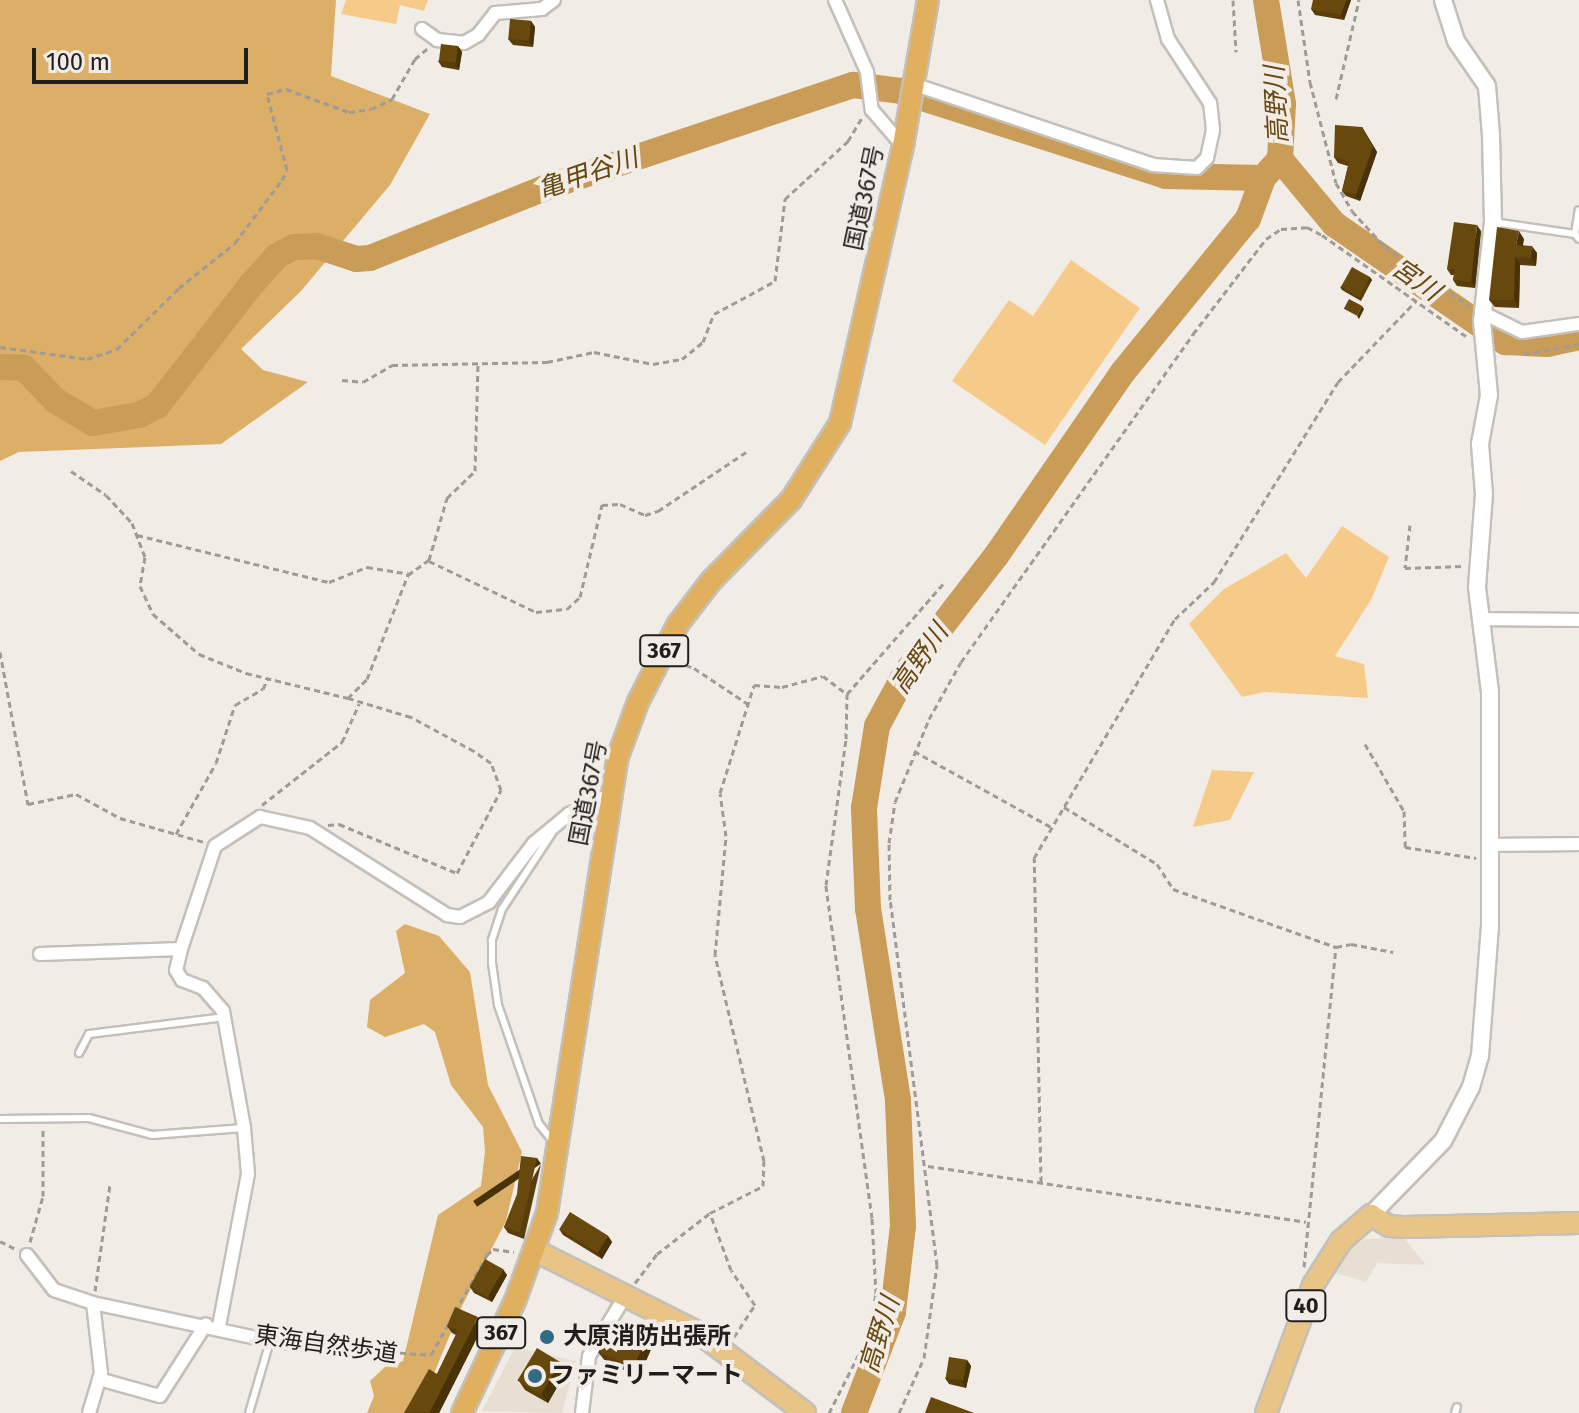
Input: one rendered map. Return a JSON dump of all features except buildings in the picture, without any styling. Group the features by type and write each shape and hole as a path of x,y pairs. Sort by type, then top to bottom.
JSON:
{"highway":[{"name":"国道367号","path":"462,1413 536,1251 560,1150 610,795 633,716 661,658 702,591 791,500 840,423 903,146 928,0"}],"main road":[{"path":"1371,1215 1389,1226 1405,1227 1579,1223"},
{"name":"40","path":"1266,1413 1313,1285 1341,1241 1371,1215"},
{"path":"536,1251 627,1293 724,1352 805,1413"}],"street":[{"path":"422,29 437,40 464,43 495,13 542,9 554,0"},
{"path":"835,0 869,88 872,110 903,146"},
{"path":"913,84 1153,165 1197,168 1207,158 1210,144 1210,103 1168,39 1157,0"},
{"path":"1371,1215 1443,1141 1476,1070 1490,927 1490,692 1479,619 1478,558 1484,494 1480,444 1489,395 1482,317 1493,222 1487,86 1456,41 1443,0"},
{"path":"1482,317 1522,332 1579,324"},
{"path":"1479,619 1579,620"},
{"path":"99,1379 160,1396 213,1325 248,1174 244,1128 225,1017 203,988 182,980 176,970 215,846 260,817 310,828 447,915 460,917 489,902 534,843 558,823 588,801 610,795"},
{"path":"1488,852 1579,844"},
{"path":"40,954 181,949"},
{"name":"東海自然歩道","path":"27,1254 54,1290 93,1303 213,1325 270,1341 328,1346"},
{"path":"582,1413 589,1356 627,1293"},
{"path":"89,1413 99,1379 93,1303"}],"lane":[{"path":"1493,222 1577,237 1579,210"},
{"path":"558,823 502,909 492,940 492,963 498,1005 539,1124 560,1150"},
{"path":"79,1053 89,1034 225,1017"},
{"path":"0,1119 89,1118 152,1135 244,1128"},
{"path":"249,1413 270,1341"}],"path":[{"path":"1233,0 1236,52"},
{"path":"1298,0 1329,163 1352,211 1413,270 1482,317"},
{"path":"1336,99 1359,0"},
{"path":"0,347 87,359 117,349 179,288 235,243 282,180 287,170 267,94 286,89 349,112 371,109 392,99 415,59 437,40"},
{"path":"342,380 363,382 392,365 547,362 594,352 653,364 682,359 703,342 714,314 757,295 775,281 785,199 848,141 869,88"},
{"path":"899,1413 924,1358 937,1288 928,1166 890,900 895,802 914,751 961,662 1193,334 1266,239 1281,229 1307,227 1483,344"},
{"path":"1041,1182 1034,858 1175,619 1214,582 1338,382 1416,301"},
{"path":"1524,354 1579,344"},
{"path":"348,698 367,679 408,575 429,560 447,498 475,471 478,363"},
{"path":"429,560 536,612 567,609 580,597 602,505 620,504 645,515 658,511 746,452"},
{"path":"71,471 106,495 137,535 145,557 140,586 153,614 199,654 268,678 411,717 491,763 501,790 457,873 339,824 310,828"},
{"path":"1410,525 1405,568 1463,567 1478,558"},
{"path":"137,535 329,582 344,580 367,567 408,575"},
{"path":"829,1413 866,1340 876,1294 872,1218 826,885 846,739 847,694 944,583"},
{"path":"0,652 28,804 76,794 120,818 215,846"},
{"path":"661,658 694,668 748,704"},
{"path":"639,1274 710,1213 763,1186 762,1149 715,955 726,836 720,793 754,685 782,687 811,676 823,676 847,694"},
{"path":"176,834 216,763 235,705 263,689 268,678"},
{"path":"260,817 263,801 342,742 359,703"},
{"path":"1365,744 1404,811 1405,847 1488,852"},
{"path":"914,751 1052,828"},
{"path":"1064,807 1157,864 1173,889 1336,947 1351,944 1393,952"},
{"path":"1313,1285 1305,1281 1306,1222 1336,947"},
{"path":"0,1241 27,1254 43,1196 44,1119"},
{"path":"928,1166 1306,1222"},
{"path":"93,1303 110,1184"},
{"path":"710,1213 731,1270 755,1305 724,1352"},
{"name":"東海自然歩道","path":"328,1346 431,1355 487,1255 505,1248 521,1255 536,1251"}],"shaded area":[{"path":"0,0 336,0 331,76 430,114 390,185 301,291 241,349 263,370 308,382 221,444 19,452 0,461"},
{"path":"346,0 428,0 424,11 400,5 396,24 341,14"},
{"path":"1071,260 1140,308 1045,445 952,381 1009,300 1033,316"},
{"path":"1342,526 1389,557 1371,600 1335,656 1364,664 1368,698 1264,692 1242,697 1189,624 1224,589 1286,553 1306,578"},
{"path":"1212,770 1254,772 1230,820 1193,827"},
{"path":"405,924 439,936 470,972 488,1085 522,1152 506,1221 462,1306 435,1371 409,1413 367,1413 374,1396 370,1381 385,1367 403,1361 438,1215 481,1186 485,1151 483,1127 451,1085 435,1032 424,1024 385,1037 367,1027 370,1000 405,973 396,931"},
{"path":"1404,1238 1426,1265 1377,1263 1366,1282 1332,1272 1343,1253 1365,1239"},
{"name":"ファミリーマート","path":"515,1347 576,1361 562,1413 482,1411"}],"waterway":[{"name":"高野川","path":"854,1413 893,1312 903,1226 898,1100 868,909 864,808 877,726 905,674 996,556 1123,372 1248,219 1263,178 1280,159 1283,104 1266,0"},
{"name":"亀甲谷川","path":"0,367 24,368 56,401 93,423 139,415 157,406 250,286 277,256 294,247 317,246 356,259 370,258 545,188 853,85 901,91 1166,176 1263,178"},
{"name":"宮川","path":"1280,159 1334,224 1505,342 1547,344 1579,337"}],"place":[{"name":"大原消防出張所","path":"547,1337"},
{"name":"ファミリーマート","path":"535,1376"}]}
